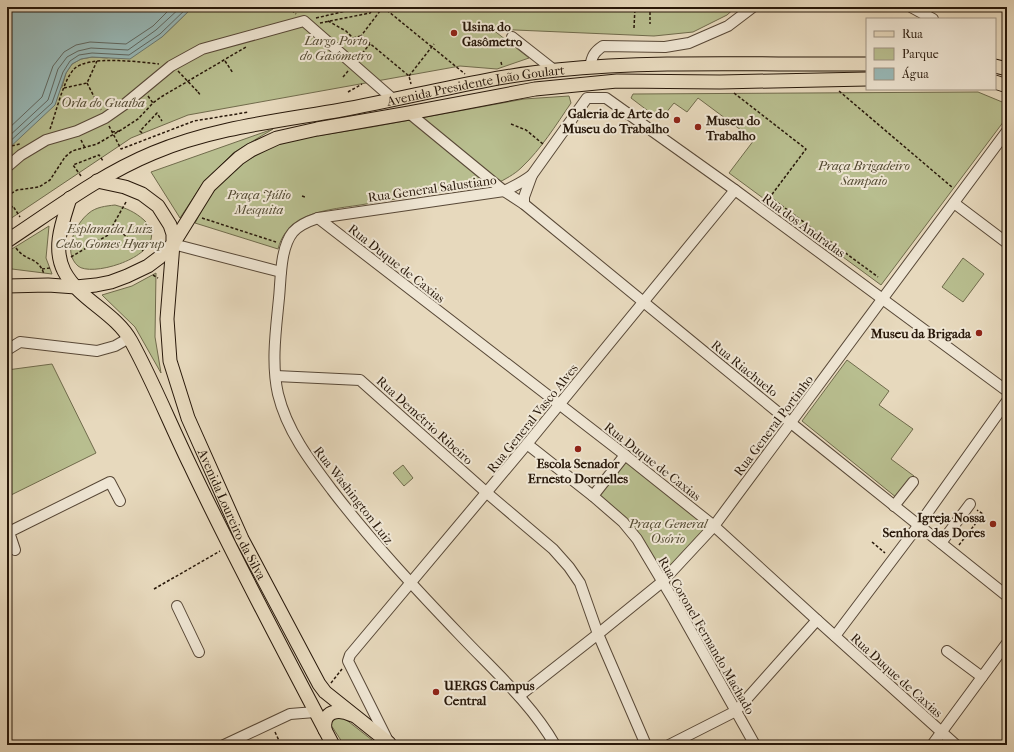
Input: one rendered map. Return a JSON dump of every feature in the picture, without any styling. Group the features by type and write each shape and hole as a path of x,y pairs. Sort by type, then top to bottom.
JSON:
{"main road":[{"name":"Avenida Presidente João Goulart","path":"97,181 152,153 187,141 224,131 394,100 475,82 554,70 617,65 866,64"},
{"path":"996,66 1007,69"},
{"name":"Avenida Presidente João Goulart","path":"173,244 209,186 239,158 277,138 317,129 535,89 617,80 720,82 866,79"},
{"path":"996,82 1007,86"},
{"path":"7,286 48,285 76,287 111,282 148,266 160,257 173,244 173,234 170,225 158,206 142,194 133,190 97,181 8,240"},
{"path":"70,198 61,230 59,256 64,270 76,287"},
{"name":"Avenida Loureiro da Silva","path":"173,244 167,319 170,361 188,418 242,539 319,684 325,692 390,744"},
{"name":"Avenida Loureiro da Silva","path":"76,287 121,328 129,338 146,368 190,466 332,745"},
{"path":"325,730 325,721 327,717 335,711 356,716"}],"street":[{"path":"590,67 592,56 603,46 665,47 689,43 728,26 753,7"},
{"path":"911,7 931,18"},
{"path":"7,167 21,155 46,140 77,131 104,118 202,49 306,23 394,100"},
{"path":"512,37 554,70"},
{"name":"Rua dos Andradas","path":"582,106 588,98 606,98 883,298 1007,391"},
{"name":"Rua General Salustiano","path":"318,218 504,191 524,182 532,175 582,106"},
{"path":"409,113 504,191"},
{"name":"Rua General Portinho","path":"519,696 662,582 714,526 1007,131"},
{"path":"524,204 524,197 532,175"},
{"name":"Rua General Vasco Alves","path":"348,661 350,655 487,493 735,190"},
{"name":"Rua Riachuelo","path":"504,191 524,204 791,423 1007,596"},
{"path":"954,203 1007,243"},
{"name":"Rua Washington Luiz","path":"318,218 293,231 286,245 281,272 275,347 276,376 278,394 290,427 302,450 354,519 410,583 519,696 537,718 555,745"},
{"name":"Rua Duque de Caxias","path":"318,218 625,455 714,526 956,745"},
{"path":"173,244 281,272"},
{"path":"7,350 20,342 97,351 115,346 129,338"},
{"name":"Rua Demétrio Ribeiro","path":"276,376 360,380 487,493 553,549 569,567 580,583 598,634 646,745"},
{"path":"835,636 918,526 1007,401"},
{"name":"Rua Coronel Fernando Machado","path":"527,444 623,522 637,539 674,601 755,745"},
{"path":"592,496 625,455"},
{"path":"15,550 9,532 110,482 120,501"},
{"path":"894,506 913,482"},
{"path":"941,543 970,504"},
{"path":"177,606 199,652"},
{"path":"668,745 736,711 817,620"},
{"path":"932,745 1007,644"},
{"path":"947,651 982,677"},
{"name":"Avenida Loureiro da Silva","path":"348,661 390,744"},
{"path":"224,745 290,714 315,712"}],"path":[{"path":"306,23 363,7"},
{"path":"306,23 328,21 370,13 374,7"},
{"path":"328,21 346,31 353,38 361,36 383,7 475,82"},
{"path":"634,28 635,7"},
{"path":"650,7 650,24"},
{"path":"361,36 409,76 414,96"},
{"path":"409,76 434,44"},
{"path":"7,196 17,190 39,187 50,180 65,157 72,151 97,144 113,135 138,119 157,100 250,46"},
{"path":"87,83 97,61"},
{"path":"50,129 69,76 75,68 84,63 97,61 140,62 174,68 201,96"},
{"path":"225,61 234,73"},
{"path":"826,79 961,194"},
{"path":"348,92 371,80"},
{"path":"720,82 806,149 770,197 878,277"},
{"path":"64,88 87,83"},
{"path":"87,83 121,149 194,121 249,112"},
{"path":"142,133 140,131 157,113 162,121"},
{"path":"511,124 526,130 543,144"},
{"path":"112,132 121,130"},
{"path":"7,146 12,146"},
{"path":"81,176 73,165 99,155 103,161"},
{"path":"71,257 108,235 126,202"},
{"path":"7,212 13,206 20,217"},
{"path":"192,215 286,245"},
{"path":"113,225 143,251"},
{"path":"8,240 20,254 37,262 42,269 48,285"},
{"path":"42,269 50,268"},
{"path":"954,553 983,514"},
{"path":"872,542 893,558"},
{"path":"154,588 220,551"},
{"path":"274,730 282,745"}],"green space":[{"path":"193,7 736,7 727,15 693,32 654,36 492,29 529,58 497,69 460,66 188,115 131,138 7,221 7,132 62,87 66,73 72,64 81,59 92,57 107,58 162,37"},
{"name":"Praça Brigadeiro Sampaio","path":"978,92 1007,104 1007,117 881,285 729,173 754,140 749,136 698,98 687,112 674,103 660,120 631,98 633,94"},
{"name":"Praça Júlio Mesquita","path":"569,96 571,103 536,152 516,172 496,184 337,208 313,214 299,220 288,229 281,240 278,249 195,223 209,197 221,182 242,163 276,145 304,138 524,99"},
{"path":"273,129 233,153 203,183 180,218 151,172"},
{"name":"Esplanada Luiz Celso Gomes Hyarup","path":"115,205 123,207 144,220 151,232 150,243 142,252 129,260 114,266 99,269 86,269 78,266 73,260 71,246 72,238 79,224 95,209"},
{"path":"49,226 46,258 52,274 12,269 7,270 7,252"},
{"path":"963,258 984,274 963,302 942,287"},
{"path":"156,273 155,337 161,373 135,327 102,295 132,286"},
{"path":"847,360 889,391 879,405 913,429 891,459 914,476 897,498 802,421"},
{"path":"52,364 96,453 7,497 7,370"},
{"name":"Praça General Osório","path":"624,459 709,527 663,576 597,496"},
{"path":"403,465 413,478 404,486 393,473"},
{"path":"336,717 344,718 372,740 375,745 344,745 331,725 332,721"}],"water":[{"path":"7,7 193,7 162,37 130,59 92,57 81,59 72,64 66,73 55,105 7,150"}],"place":[{"name":"Usina do Gasômetro","path":"454,33"},
{"name":"Galeria de Arte do Museu do Trabalho","path":"677,120"},
{"name":"Museu do Trabalho","path":"698,127"},
{"name":"Museu da Brigada","path":"979,333"},
{"name":"Escola Senador Ernesto Dornelles","path":"578,449"},
{"name":"Igreja Nossa Senhora das Dores","path":"993,524"},
{"name":"UERGS Campus Central","path":"436,692"}],"park label":[{"name":"Largo Porto do Gasômetro","path":"336,48"},
{"name":"Orla do Guaíba","path":"103,102"}]}
